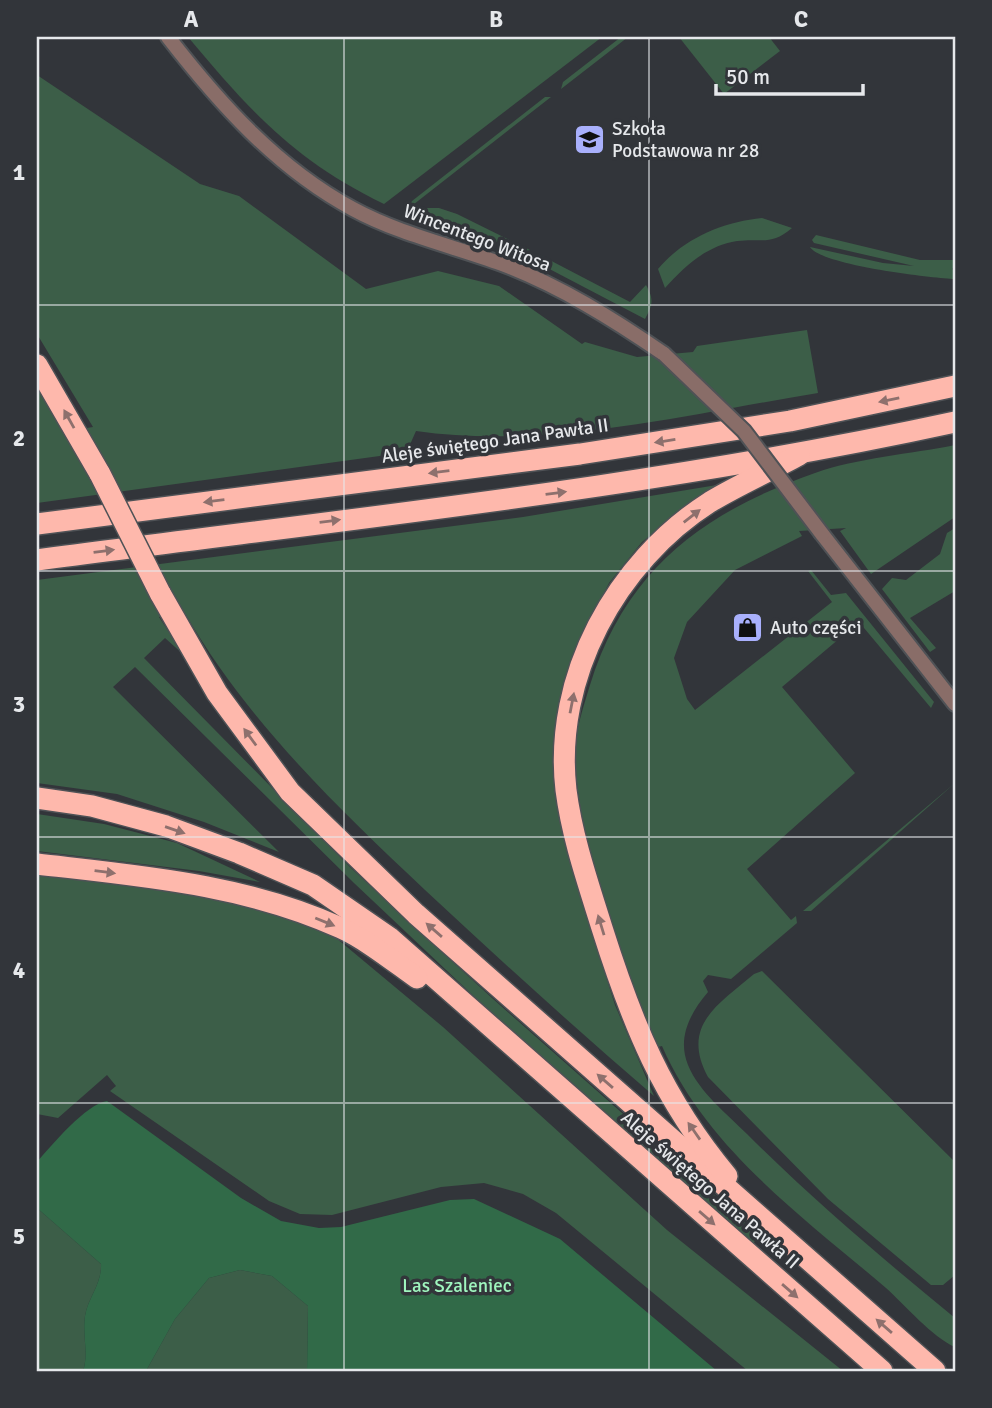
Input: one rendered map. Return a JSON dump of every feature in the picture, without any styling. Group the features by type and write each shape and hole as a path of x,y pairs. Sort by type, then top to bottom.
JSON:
{"highway":[{"path":"37,365 100,474 160,593 218,693 290,792 416,914 785,1240"},
{"name":"Aleje świętego Jana Pawła II","path":"37,524 580,454 790,421 955,386"},
{"path":"37,560 589,488 799,455 955,422"},
{"path":"785,1240 719,1167 683,1117 656,1072 627,1007 578,849 566,789 565,739 577,674 590,643 618,590 653,547 710,503 799,455"},
{"path":"37,798 104,809 166,826 239,853 313,885 390,938 509,1044"},
{"path":"37,864 201,884 273,901 343,929 509,1044"},
{"name":"Aleje świętego Jana Pawła II","path":"509,1044 882,1371"},
{"name":"Aleje świętego Jana Pawła II","path":"785,1240 935,1371"}],"street":[{"name":"Wincentego Witosa","path":"168,37 223,104 250,132 329,195 377,221 546,283 601,313 664,354 744,431 912,653 955,704"}],"green space":[{"path":"188,37 602,37 384,204 353,188 299,152 254,111"},
{"path":"621,37 628,37 561,89 563,82"},
{"path":"679,37 769,37 780,51 724,94"},
{"path":"37,75 200,184 239,196 366,289 438,271 499,286 582,344 585,342 637,357 693,352 697,346 807,330 818,393 669,419 567,433 466,436 416,431 408,449 416,451 37,503 37,374 68,431 93,427 37,334"},
{"path":"545,97 551,97 409,208 439,208 457,214 530,250 519,254 463,228 435,219 404,214 412,201"},
{"path":"762,218 792,228 772,239 737,241 715,247 688,265 665,288 658,269 692,240 733,223"},
{"path":"816,235 920,260 955,260 952,269 955,271 955,279 854,265 818,254 810,247 883,263 914,266 814,243 812,240"},
{"path":"540,255 630,302 646,285 652,302 650,310 645,319 538,263"},
{"path":"955,445 955,517 871,574 840,531 846,528 799,531 802,536 735,570 687,622 674,658 687,699 695,710 832,602 808,571 811,570 831,595 846,593 934,702 931,708 859,622 782,687 855,773 747,869 791,920 796,916 797,923 731,979 708,975 703,981 708,992 691,1017 684,1045 693,1075 714,1102 823,1206 955,1318 955,1347 928,1328 760,1179 704,1117 681,1083 662,1046 654,1048 603,902 592,862 577,787 575,752 576,735 583,709 605,644 625,608 648,577 674,550 738,506 815,473 866,460"},
{"path":"723,484 687,506 642,542 609,583 580,641 560,700 555,752 583,903 615,1005 654,1096 481,942 327,794 265,727 210,654 186,615 159,617 184,655 165,638 144,658 351,868 492,998 760,1235 753,1244 535,1054 354,883 135,667 113,687 279,852 204,822 117,794 37,783 37,580 523,517"},
{"path":"955,528 955,591 910,618 936,648 930,652 882,589 892,578 906,580 940,554 947,533"},
{"path":"955,783 811,911 803,911"},
{"path":"37,814 104,824 177,843 260,882 199,871 37,851"},
{"path":"37,872 198,892 295,918 335,937 443,1027 667,1230 843,1371 748,1371 556,1213 523,1194 484,1183 441,1187 332,1215 300,1214 269,1201 110,1091 116,1086 107,1075 58,1118 37,1114"},
{"path":"762,971 955,1162 955,1275 943,1285 931,1285 828,1199 708,1077 698,1043 707,1017 728,995 754,974"},
{"name":"Las Szaleniec","path":"107,1101 241,1198 281,1221 319,1228 341,1227 450,1200 474,1199 560,1239 717,1371 307,1371 308,1306 272,1276 240,1270 209,1278 175,1319 146,1371 83,1371 85,1316 99,1278 101,1264 37,1208 37,1162 89,1109"},
{"path":"37,1208 101,1264 99,1278 85,1316 83,1371 37,1371"},
{"path":"240,1270 272,1276 308,1306 307,1371 146,1371 175,1319 209,1278"}],"place":[{"name":"Szkoła Podstawowa nr 28","path":"589,140"},
{"name":"Auto części","path":"747,628"}]}
